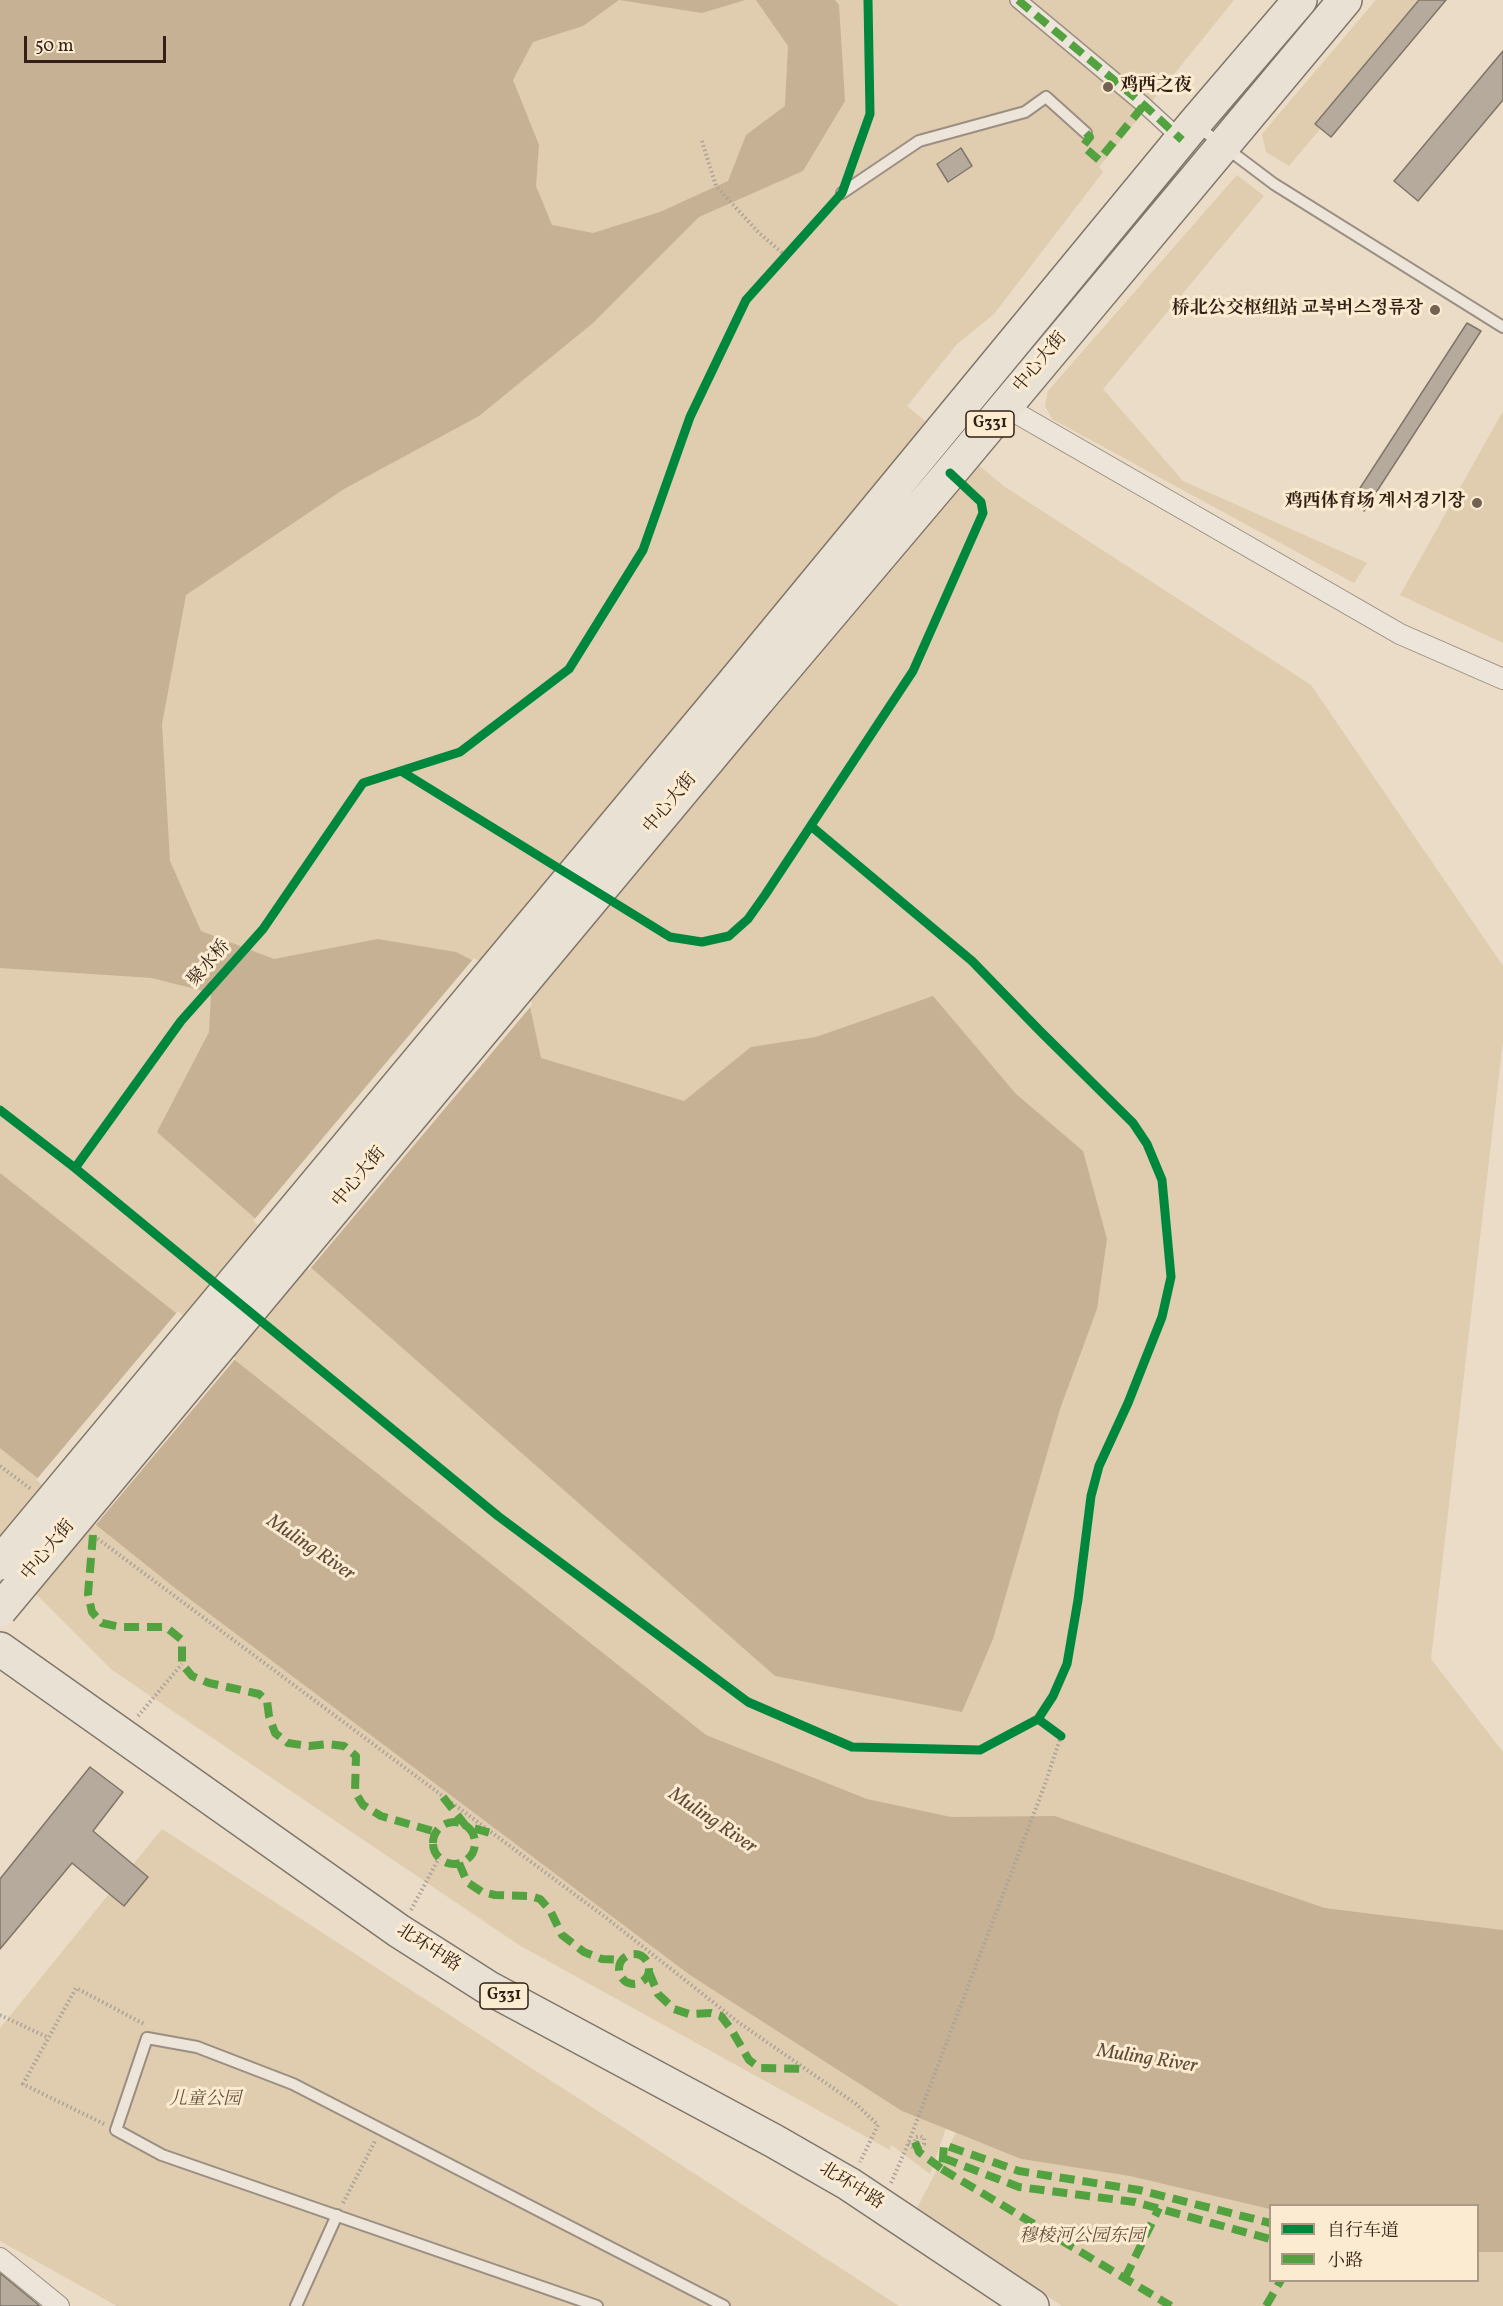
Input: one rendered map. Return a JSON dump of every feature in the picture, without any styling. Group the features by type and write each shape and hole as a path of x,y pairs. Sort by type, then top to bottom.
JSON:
{"highway":[{"name":"中心大街","path":"0,1610 746,691 1188,132 1300,0"},
{"name":"中心大街","path":"0,1563 746,691 1004,406 1345,0"},
{"name":"北环中路","path":"0,1649 399,1931 487,1987 774,2140 849,2184 1032,2306"},
{"name":"北环中路","path":"0,1666 10,1683 401,1953 492,2010 747,2146 836,2199 999,2306"}],"street":[{"path":"1018,0 1144,105 1188,132"},
{"path":"1004,406 1400,633 1503,679"},
{"path":"0,2258 59,2306"}],"lane":[{"path":"842,193 919,141 1025,112 1046,97 1086,133"},
{"path":"1188,132 1222,147 1274,184 1503,327"},
{"path":"597,2306 162,2155 116,2130 147,2038 197,2048 293,2084 724,2306"},
{"path":"296,2306 337,2215"}],"path":[{"path":"702,141 716,186 759,233 786,256"},
{"path":"778,264 793,248"},
{"path":"0,1466 37,1494"},
{"path":"93,1535 609,1920 738,2022 856,2104 878,2125 849,2184"},
{"path":"121,1736 182,1664"},
{"path":"881,2205 908,2144 1044,1787 1057,1733"},
{"path":"399,1931 439,1858"},
{"path":"116,2130 23,2084 76,1988 144,2024 148,2039"},
{"path":"0,2015 47,2037"},
{"path":"337,2215 381,2130"},
{"path":"908,2144 919,2148 924,2144 924,2138 916,2137 915,2142"}],"green space":[{"path":"0,0 1234,0 1099,167 1103,172 994,314 957,344 907,406 1005,487 1311,685 1503,966 1503,1040 1431,1659 1503,1752 1503,1930 1325,1908 1055,1816 930,2174 891,2145 890,2150 519,1945 112,1670 37,1595 0,1584"},
{"path":"1376,0 1428,0 1289,166 1266,152 1262,134"},
{"path":"1237,175 1264,196 1103,389 1183,481 1367,563 1354,583 1052,419 1045,406 1048,391"},
{"name":"鸡西体育场 계서경기장","path":"1503,411 1503,643 1400,595"},
{"name":"儿童公园","path":"162,1829 899,2306 117,2306 0,2241 0,2028"},
{"name":"穆棱河公园东园","path":"956,2133 1021,2159 1137,2177 1269,2208 1269,2282 1479,2282 1479,2252 1503,2252 1503,2306 1062,2306 917,2208"}],"water":[{"path":"0,0 619,0 583,26 533,42 513,80 539,145 536,186 552,225 593,233 660,212 728,181 746,135 785,106 788,46 756,0 835,0 839,5 845,101 803,171 699,217 593,323 479,416 344,489 186,595 162,724 170,861 201,931 274,959 378,939 456,952 526,988 541,1058 684,1101 751,1047 816,1037 933,996 1016,1094 1083,1151 1107,1239 1097,1309 1060,1409 993,1639 962,1712 775,1676 157,1132 209,1032 211,993 152,978 0,968"},
{"path":"619,0 745,0 702,13"},
{"name":"Muling River","path":"0,1173 706,1735 867,1799 951,1817 1055,1816 1325,1908 1503,1930 1503,2252 1479,2252 1479,2204 1269,2204 1269,2209 1130,2176 1021,2159 902,2111 690,1975 175,1588 0,1448"}],"pier":[{"path":"474,958 528,986 532,1005 309,1270 253,1221"},
{"path":"178,1311 236,1358 94,1527 36,1480"}],"building":[{"path":"1419,0 1446,0 1331,137 1315,124"},
{"path":"1503,51 1503,100 1418,201 1394,181"},
{"path":"961,148 972,166 948,182 937,164"},
{"path":"1467,323 1481,331 1364,511 1351,502"},
{"path":"90,1767 123,1792 93,1831 148,1877 124,1906 72,1863 0,1949 0,1879"},
{"path":"0,2273 40,2306 0,2306"}],"marked path":[{"path":"1018,0 1144,105 1182,140"},
{"path":"1086,133 1090,137 1083,146 1099,160 1144,105"},
{"path":"93,1535 88,1594 92,1612 102,1623 120,1627 166,1627 182,1640 182,1664 192,1676 209,1683 259,1694 267,1701 275,1733 288,1743 309,1746 328,1744 344,1746 356,1756 355,1792 363,1805 381,1816 436,1832"},
{"path":"443,1797 466,1826 494,1834"},
{"path":"454,1822 469,1828 475,1843 469,1858 454,1864 439,1858 433,1843 439,1828 454,1822"},
{"path":"459,1863 467,1882 482,1892 540,1899 550,1910 562,1935 584,1952 602,1959 622,1960"},
{"path":"634,1954 640,1955 648,1963 649,1969 648,1975 640,1983 634,1984 628,1983 620,1975 619,1969 620,1963 628,1955 634,1954"},
{"path":"649,1972 658,1994 674,2009 689,2014 711,2013 721,2016 749,2060 760,2068 805,2069"},
{"path":"915,2142 919,2152 942,2169 944,2145 1019,2171 1139,2190 1269,2223"},
{"path":"943,2158 1019,2187 1135,2202 1269,2239"},
{"path":"942,2169 1171,2306"},
{"path":"1125,2278 1159,2208"},
{"path":"1266,2306 1280,2282"}],"cycle path":[{"name":"聚水桥","path":"868,0 870,114 842,193 746,300 690,417 643,550 569,669 460,752 363,783 263,929 181,1021 75,1168 498,1516 748,1702 852,1747 980,1750 1038,1719 1061,1736"},
{"path":"401,771 670,937 702,942 729,936 748,919 765,895 913,671 983,513 981,502 950,473"},
{"path":"811,826 972,961 1133,1123 1147,1144 1162,1180 1171,1277 1162,1317 1128,1403 1099,1466 1091,1496 1078,1600 1067,1664 1053,1696 1038,1719"},
{"path":"0,1110 75,1168"}],"place":[{"name":"鸡西之夜","path":"1108,87"},
{"name":"桥北公交枢纽站 교북버스정류장","path":"1435,310"},
{"name":"鸡西体育场 계서경기장","path":"1477,503"}]}
